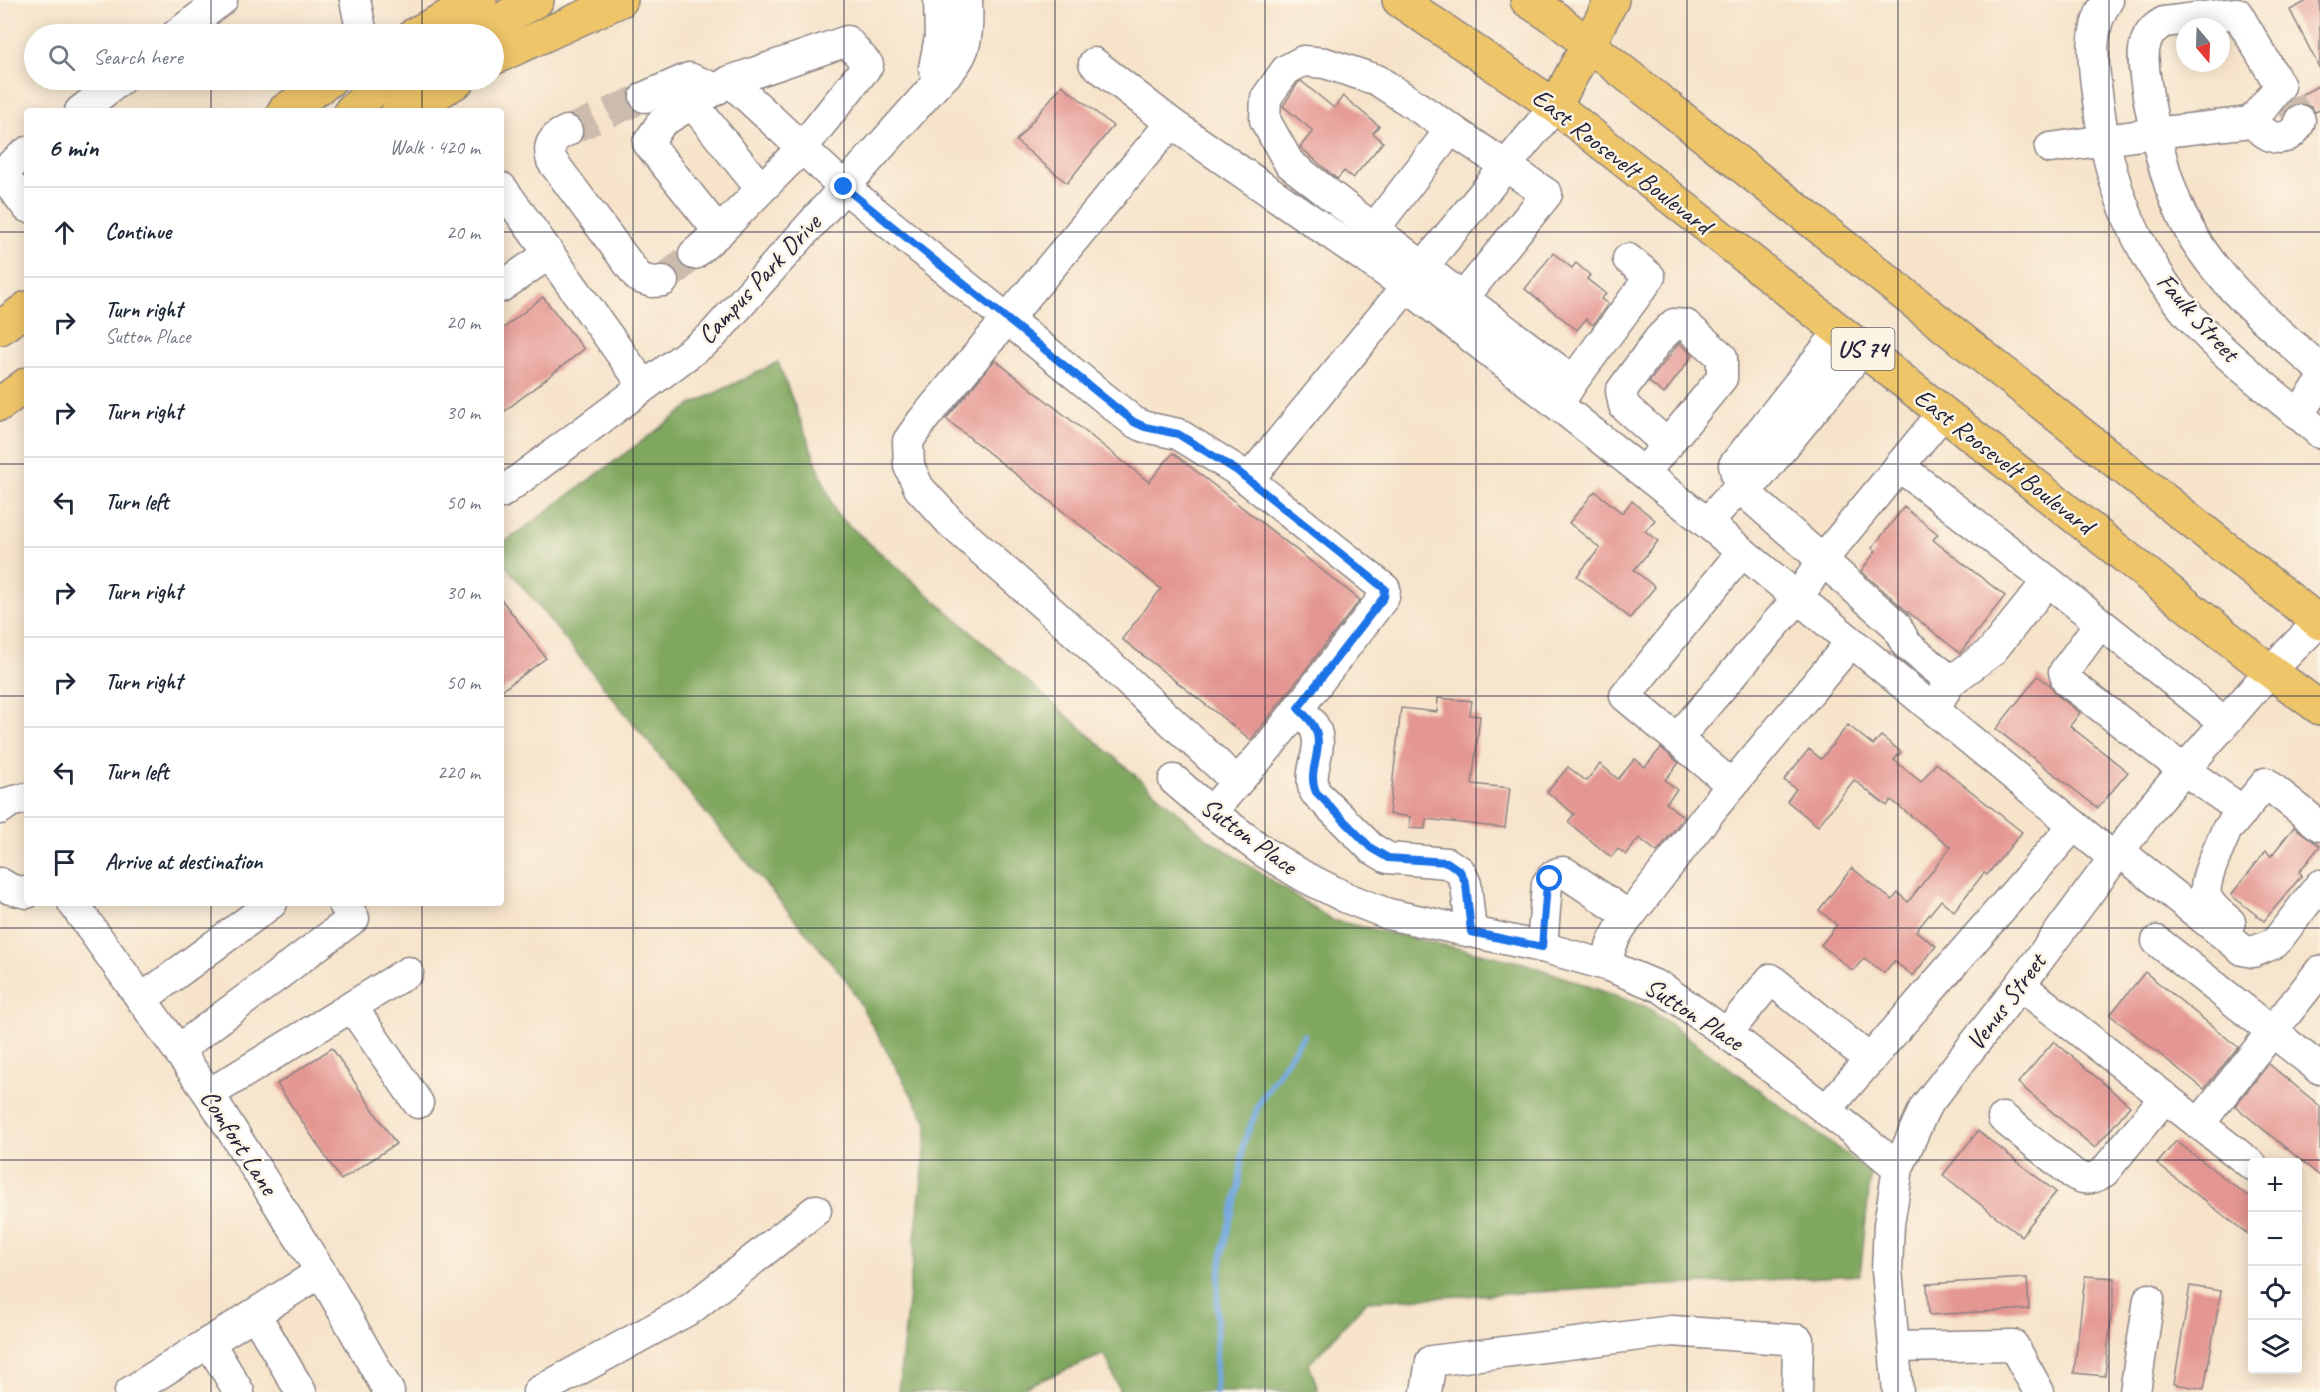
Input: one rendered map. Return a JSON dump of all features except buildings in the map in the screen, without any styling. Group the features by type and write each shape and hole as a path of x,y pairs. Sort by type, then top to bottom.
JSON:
{"main road":[{"path":"434,24 480,0"},
{"path":"493,24 537,0"},
{"path":"504,53 621,0"},
{"name":"East Roosevelt Boulevard","path":"1399,0 1555,105 2270,671 2320,708"},
{"name":"US 74","path":"1527,0 1555,18 2320,621"},
{"path":"1555,105 1612,0"},
{"path":"288,108 315,90"},
{"path":"354,108 369,95 370,90"},
{"path":"399,108 404,90"},
{"path":"412,108 442,90"},
{"path":"0,404 24,386"}],"street":[{"path":"190,24 222,0"},
{"path":"355,0 360,24"},
{"path":"937,83 934,68 940,38 939,0"},
{"name":"Campus Park Drive","path":"504,491 711,337 937,83 953,70 966,40 967,0"},
{"name":"Faulk Street","path":"2108,0 2096,24 2092,42 2093,59 2104,141 2116,190 2127,218 2149,261 2172,296 2210,339 2320,433"},
{"path":"2251,122 2271,137 2288,136 2295,130 2290,102 2237,13 2164,22 2154,27 2146,36 2144,48 2146,81 2155,133 2182,216 2200,248 2245,302 2320,369"},
{"path":"693,254 719,232 802,148 868,65 847,41 713,91 662,122 648,143 719,232"},
{"path":"1463,298 1547,194 1377,80 1325,63 1304,61 1286,70 1266,98 1265,120 1289,163 1374,229 1414,276 1566,393"},
{"path":"1094,63 1171,123 1266,189 1414,276 1463,298 1566,393 1644,473 2074,825 2175,895 2243,950 2253,952 2275,943 2320,885"},
{"path":"645,97 689,78 802,148 844,187 1134,422 1145,427 1178,434 1236,470 1385,589 1384,597 1270,745 1211,812"},
{"path":"84,108 107,90"},
{"path":"713,91 761,189"},
{"path":"2050,148 2251,122 2290,102"},
{"path":"1248,480 1555,105"},
{"path":"1171,123 908,441 909,466 920,488 952,524 1236,781"},
{"path":"1374,229 1451,129"},
{"path":"567,131 557,135 551,144 549,152 552,161 639,278 652,282 663,281"},
{"path":"9,189 24,158"},
{"path":"1266,189 1289,163"},
{"path":"504,193 644,386"},
{"path":"504,286 549,254"},
{"path":"1566,393 1650,277 1628,259"},
{"path":"1851,340 1734,465 1739,488 1896,625 1906,644 1952,681"},
{"path":"2298,413 2320,385"},
{"path":"1677,740 1798,598 1823,559 1943,413"},
{"path":"1644,473 1668,445"},
{"path":"1899,466 2048,581 2224,722"},
{"path":"1707,523 1739,488"},
{"path":"1732,785 1625,696 1742,552"},
{"path":"1933,709 1952,681 1991,652 2048,581"},
{"name":"Venus Street","path":"1898,1392 1887,1270 1889,1224 1898,1168 1925,1107 2020,985 2116,854 2184,770 2270,671 2320,621"},
{"path":"2100,623 2064,672 2067,681 2184,770 2235,821"},
{"path":"1609,966 1608,957 1612,943 1629,916 1732,785 1851,642"},
{"path":"1298,708 1313,723 1319,740 1312,783 1316,792 1371,848 1388,858 1447,862 1460,871 1466,884 1471,932"},
{"name":"Sutton Place","path":"1174,780 1211,812 1264,852 1305,877 1347,898 1389,914 1542,947 1609,966 1662,988 1727,1033 1898,1168"},
{"path":"2175,895 2266,783 2320,826"},
{"path":"0,809 10,802 24,799"},
{"path":"2235,821 2207,880 2205,896 2213,907 2242,932 2256,933 2268,928 2320,864"},
{"path":"1826,1110 2074,825"},
{"path":"1542,947 1547,884 1559,872 1564,872 1629,916"},
{"path":"0,883 10,889 24,892"},
{"name":"Comfort Lane","path":"75,906 209,1094 321,1272 388,1392"},
{"path":"142,999 268,906"},
{"path":"178,1050 354,918 345,906"},
{"path":"2157,941 2320,1069"},
{"path":"2199,1124 2320,971"},
{"path":"209,1094 408,972"},
{"path":"1727,1033 1772,979 1870,1059"},
{"path":"2020,985 2248,1161"},
{"path":"352,1007 418,1103"},
{"path":"2003,1118 2082,1180 2094,1179 2104,1172 2165,1097"},
{"path":"538,1392 692,1308 816,1210"},
{"path":"130,1392 321,1272"},
{"path":"2135,1392 2149,1299"},
{"path":"255,1314 301,1392"},
{"path":"1426,1392 1431,1361 1672,1331 1798,1340 1797,1392"},
{"path":"209,1342 239,1392"},
{"path":"1895,1347 2013,1345 2038,1392"}],"green space":[{"path":"778,362 836,514 1207,838 1332,920 1524,963 1647,1007 1871,1173 1860,1275 1367,1301 1309,1364 1319,1392 1120,1392 1105,1354 1012,1392 898,1392 928,1124 847,981 709,817 504,564 504,543 691,405"}],"waterway":[{"path":"1215,1392 1218,1284 1224,1245 1239,1186 1243,1145 1261,1099 1304,1035"}],"tunnel":[{"path":"567,131 645,97"},
{"path":"2289,101 2300,120"},
{"path":"663,281 694,254"}],"route":[{"path":"844,187 1134,422 1145,427 1178,434 1236,470 1385,589 1384,597 1298,708 1313,723 1319,740 1312,783 1316,792 1371,848 1388,858 1447,862 1460,871 1466,884 1471,932 1542,947 1547,884 1550,879"}]}
